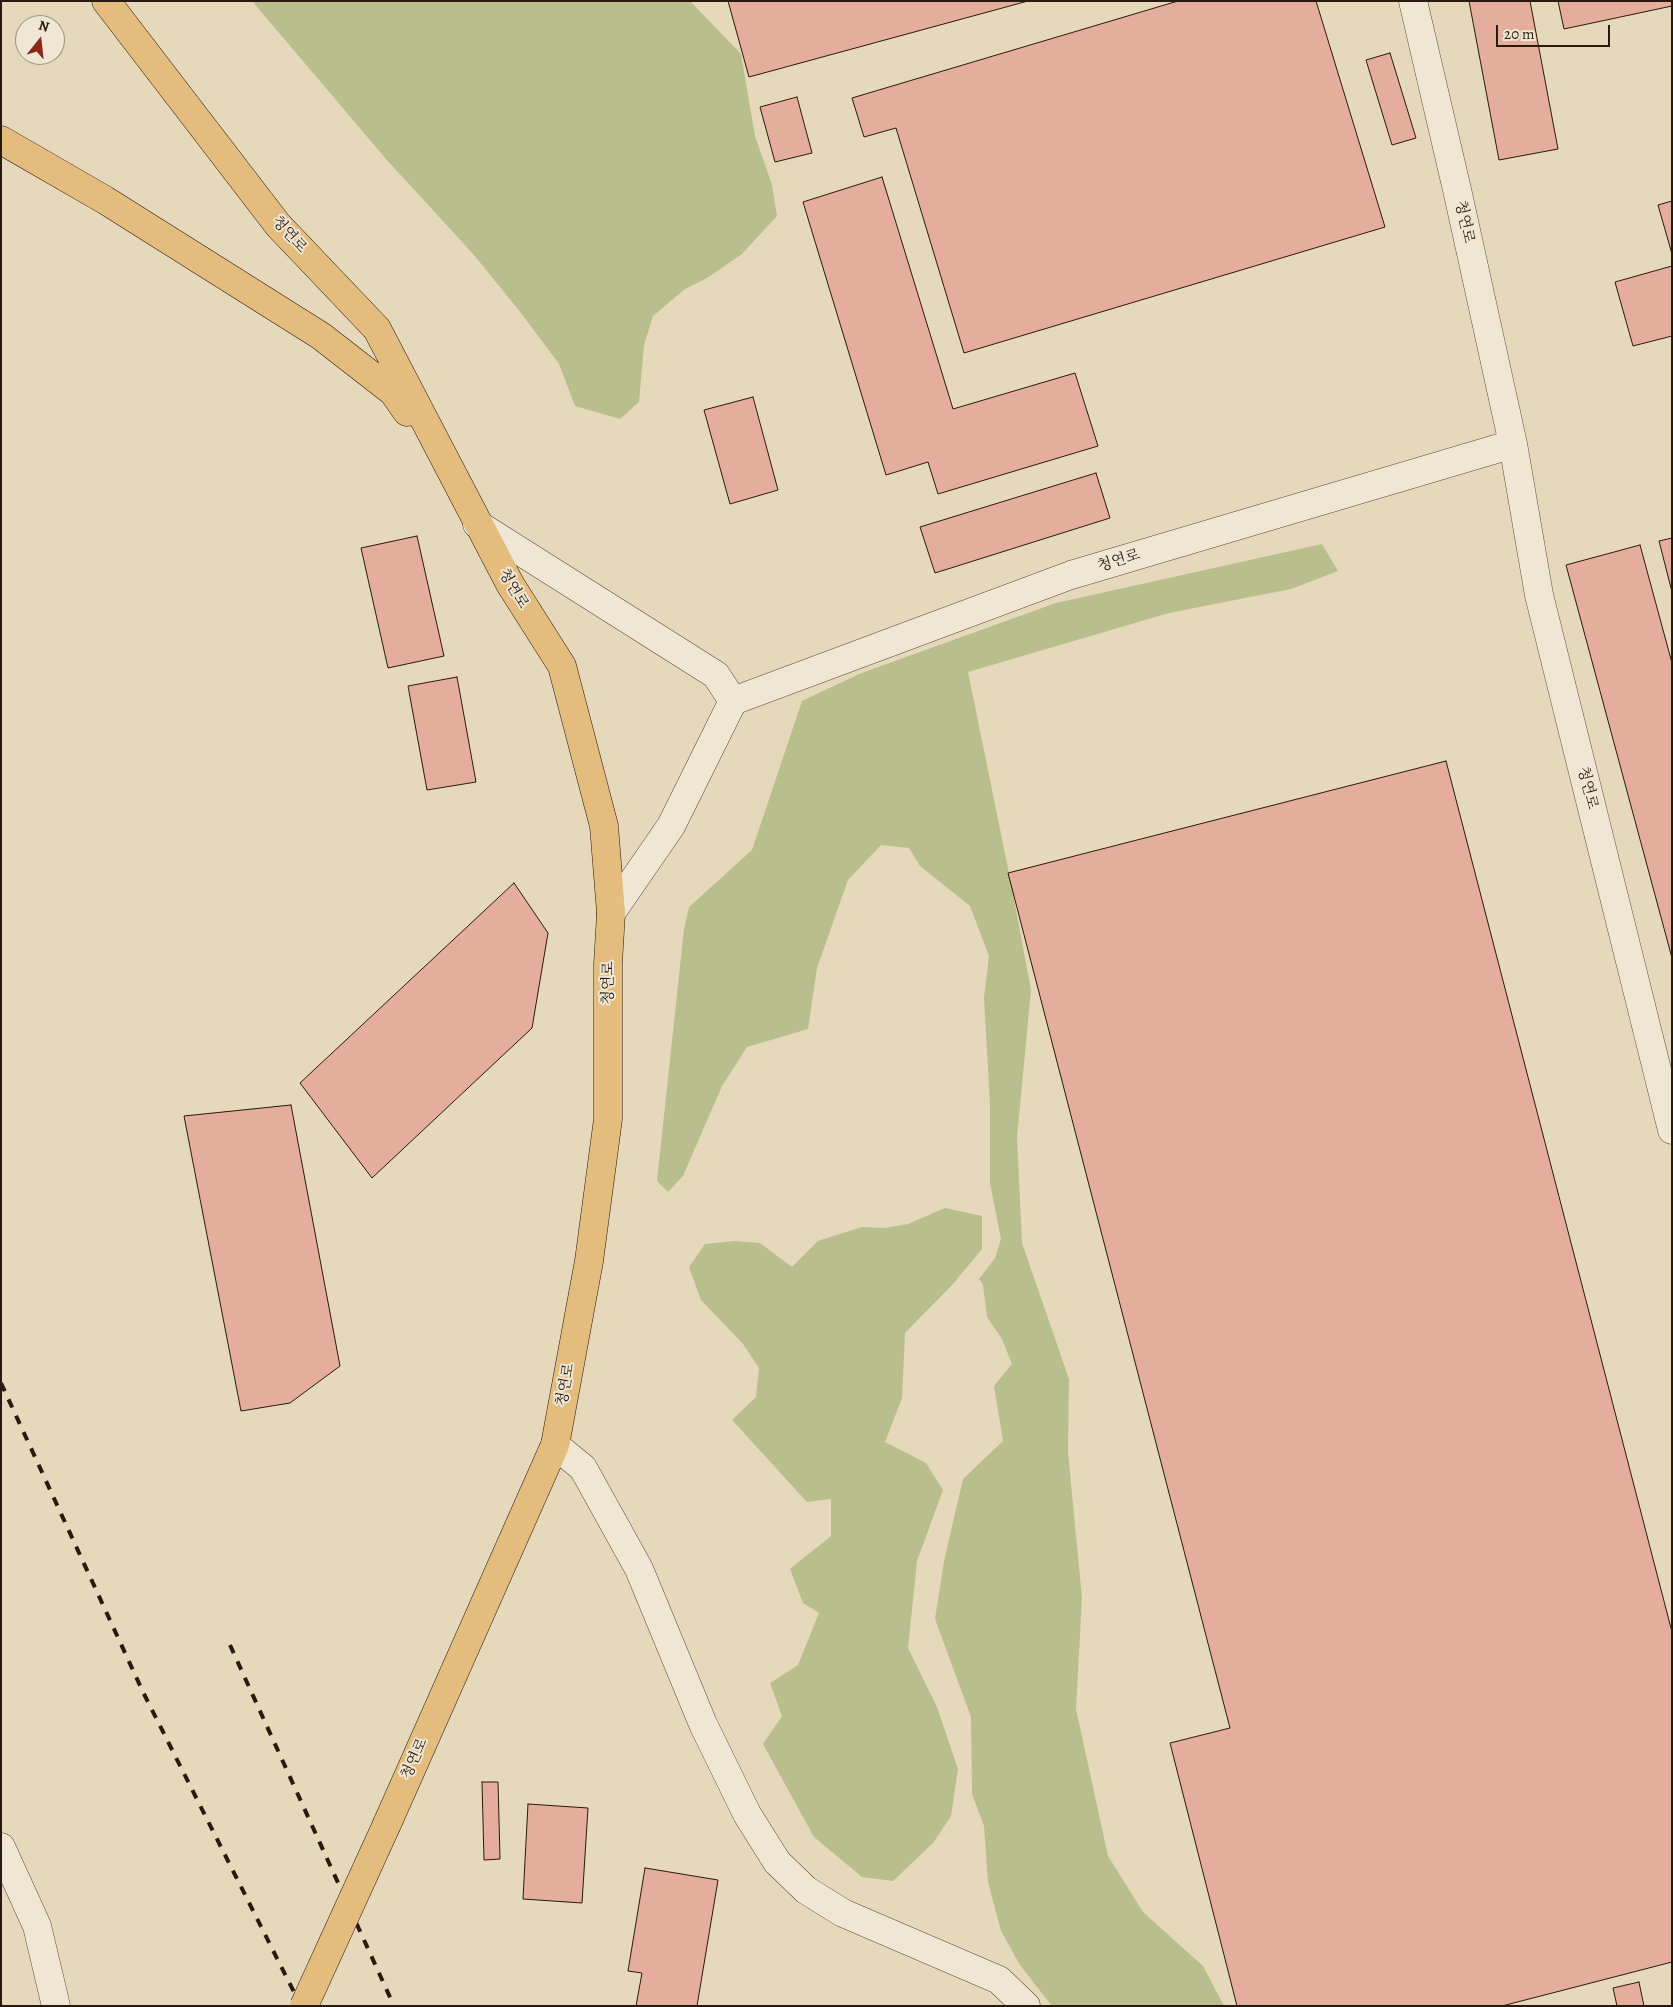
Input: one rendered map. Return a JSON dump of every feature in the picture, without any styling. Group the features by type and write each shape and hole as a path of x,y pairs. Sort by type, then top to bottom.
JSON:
{"main road":[{"name":"청연로","path":"106,1 278,224 377,329 477,524 510,584 562,666 604,826 611,913 608,964 608,1119 589,1261 555,1445 304,2006"},
{"name":"청연로","path":"1,140 105,200 321,336 393,392 453,478"}],"street":[{"name":"청연로","path":"1412,1 1458,194 1512,444 1539,595 1672,1130"},
{"name":"청연로","path":"477,524 716,675 733,701 1072,575 1512,444"},
{"path":"611,913 671,826 733,701"},
{"path":"555,1445 583,1468 639,1569 703,1724 747,1814 777,1862 806,1890 842,1912 999,1980 1026,2006"},
{"path":"1,1847 37,1926 56,2006"}],"green space":[{"path":"252,1 690,1 741,54 755,136 772,185 777,216 742,254 707,278 685,289 653,316 644,345 639,402 620,419 575,406 559,364 521,313 474,255 386,159"},
{"path":"1322,544 1338,571 1291,589 1169,613 968,672 1031,990 1017,1137 1022,1243 1069,1379 1068,1452 1082,1598 1076,1709 1108,1856 1143,1912 1203,1966 1224,2006 1052,2006 1020,1965 1001,1931 988,1882 984,1826 972,1794 971,1717 935,1619 944,1561 963,1479 1003,1441 994,1386 1012,1364 1002,1339 987,1317 983,1285 979,1279 995,1258 1001,1239 990,1183 990,1104 984,998 989,956 970,906 920,866 909,848 881,845 848,880 817,968 808,1029 747,1047 722,1086 683,1176 668,1192 657,1181 684,929 689,907 752,850 802,701 859,674 1056,603"},
{"path":"945,1208 982,1216 982,1249 953,1284 905,1333 902,1398 885,1442 926,1463 943,1490 917,1561 908,1648 937,1707 958,1769 951,1816 933,1843 893,1881 862,1877 814,1837 763,1744 782,1716 770,1683 798,1665 819,1613 803,1603 790,1569 831,1536 831,1499 807,1502 732,1420 756,1397 759,1368 743,1344 701,1300 689,1267 705,1244 735,1241 760,1243 792,1267 818,1241 862,1227 885,1228 908,1224"}],"building":[{"path":"728,1 1028,1 749,77"},
{"path":"1178,1 1316,1 1385,227 964,353 896,128 864,137 852,98"},
{"path":"1469,1 1530,1 1558,149 1499,160"},
{"path":"1558,1 1672,1 1672,6 1564,29"},
{"path":"1390,53 1416,138 1392,145 1366,60"},
{"path":"797,97 812,153 775,162 760,107"},
{"path":"882,177 953,409 1075,373 1098,446 938,494 928,462 886,475 803,202"},
{"path":"1672,201 1672,254 1658,205"},
{"path":"1672,266 1672,336 1633,346 1615,282"},
{"path":"753,397 778,490 730,504 704,410"},
{"path":"1096,473 1110,518 935,573 920,527"},
{"path":"417,536 444,656 388,668 361,548"},
{"path":"1672,538 1672,592 1659,541"},
{"path":"1640,545 1672,663 1672,958 1566,565"},
{"path":"457,677 476,782 427,790 408,686"},
{"path":"1446,761 1672,1632 1672,1962 1502,2006 1237,2006 1170,1743 1230,1728 1008,873"},
{"path":"514,883 548,933 532,1028 372,1178 300,1083"},
{"path":"291,1105 340,1366 290,1403 241,1411 184,1116"},
{"path":"482,1782 498,1782 500,1859 484,1860"},
{"path":"528,1804 588,1808 582,1903 523,1899"},
{"path":"645,1868 718,1880 697,2006 636,2006 642,1973 628,1971"},
{"path":"1639,1982 1644,2006 1617,2006 1613,1988"}],"railway":[{"path":"1,1383 143,1692 301,2006"},
{"path":"230,1645 394,2006"}]}
